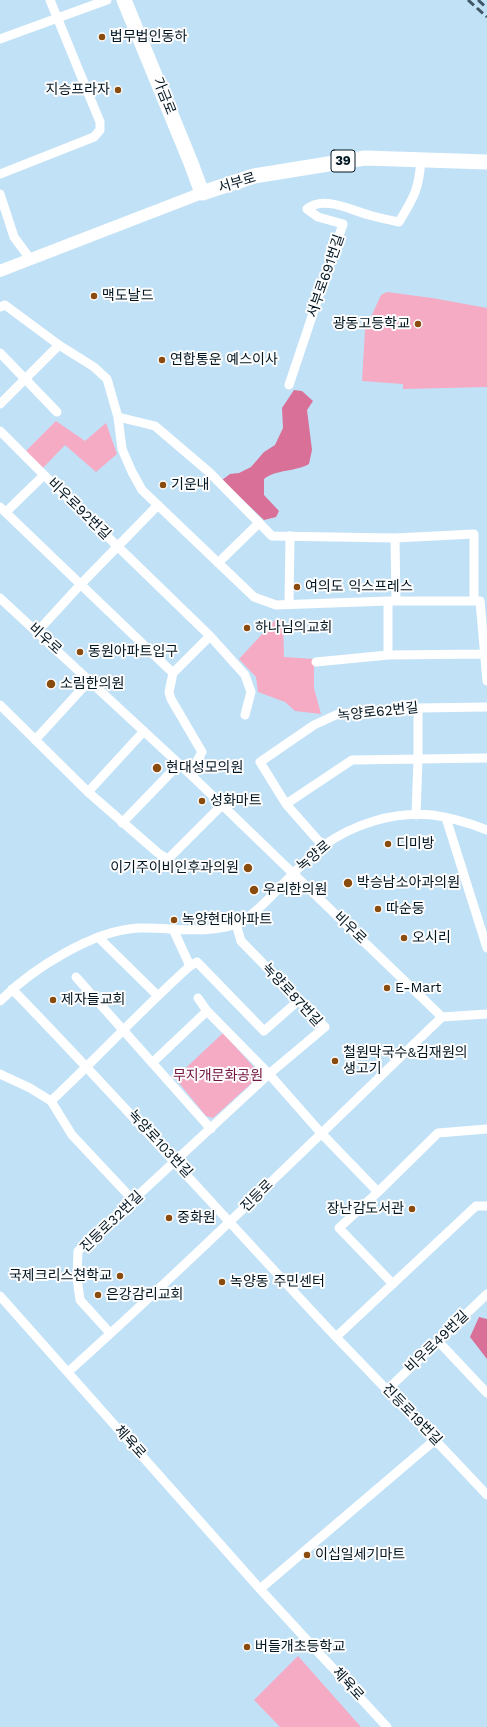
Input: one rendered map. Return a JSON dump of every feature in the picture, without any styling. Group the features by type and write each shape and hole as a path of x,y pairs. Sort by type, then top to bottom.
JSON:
{"main road":[{"name":"가금로","path":"124,0 188,155 202,193"},
{"name":"서부로","path":"202,193 254,176 366,158 487,162"}],"street":[{"path":"0,174 94,137 100,130 100,122 50,0"},
{"path":"0,39 107,0"},
{"name":"서부로691번길","path":"289,385 343,224 318,217 307,209 312,204 331,203 370,216 400,222 416,193 420,179 421,160"},
{"name":"서부로","path":"0,271 202,193"},
{"path":"0,194 14,237 30,260"},
{"path":"0,307 5,305 59,345 94,367 107,379 118,417 122,449 142,490 254,597 276,604 392,601 480,601 487,681"},
{"path":"0,404 26,380 59,345"},
{"path":"0,352 57,412"},
{"path":"118,417 155,426 209,472 272,536 394,538 474,534 474,601"},
{"path":"0,430 44,474"},
{"name":"비우로92번길","path":"173,673 3,510 44,474 210,636"},
{"name":"비우로92번길","path":"37,632 81,584 158,505"},
{"path":"218,563 259,523"},
{"path":"289,604 290,536"},
{"path":"388,655 392,601 394,538"},
{"name":"비우로","path":"0,598 190,774 442,1017"},
{"path":"190,774 202,752 171,700 169,692 173,673 210,636 245,675 251,692 245,716"},
{"path":"316,662 388,655 484,654"},
{"path":"35,740 90,680"},
{"path":"0,705 88,792 122,823 158,853 168,859 222,805"},
{"name":"녹양로62번길","path":"323,846 286,804 260,762 314,725 338,714 418,708 487,707"},
{"path":"416,814 418,708"},
{"path":"88,792 144,731"},
{"path":"286,804 352,760 487,758"},
{"path":"122,823 179,764"},
{"name":"녹양로","path":"0,1001 12,989 46,965 98,937 138,928 210,929 236,924 261,905 307,858 346,831 370,822 416,814 446,818 487,830"},
{"path":"446,818 487,948"},
{"name":"녹양로87번길","path":"176,1162 269,1074 325,1027 241,941 236,924"},
{"path":"173,929 190,966"},
{"path":"98,937 157,995"},
{"path":"51,1101 88,1067 157,995 190,966 197,962 264,1031 298,1000"},
{"path":"76,977 211,1129"},
{"name":"녹양로103번길","path":"12,989 88,1067 231,1222"},
{"path":"198,998 207,1011 269,1074 378,1192"},
{"path":"152,1063 207,1011"},
{"path":"442,1017 487,1014"},
{"name":"진등로","path":"68,1372 231,1222 442,1017"},
{"path":"0,1074 30,1088 51,1101 72,1135 133,1200"},
{"path":"393,1284 338,1228 438,1134 487,1129"},
{"name":"진등로32번길","path":"110,1333 80,1300 77,1278 78,1251 176,1162"},
{"path":"336,1337 476,1206 487,1206"},
{"name":"진등로19번길","path":"231,1222 336,1337 388,1389 487,1495"},
{"name":"비우로49번길","path":"388,1389 487,1294"},
{"name":"체육로","path":"0,1296 386,1727"},
{"path":"438,1341 487,1392"},
{"path":"260,1588 436,1440"}],"green space":[{"path":"387,292 487,308 487,387 403,389 403,384 362,381 365,330 381,295"},
{"path":"56,421 85,441 106,423 117,454 96,472 65,445 42,469 25,452"},
{"path":"276,619 283,620 284,657 314,659 314,688 321,714 295,711 285,702 258,692 256,677 239,659"},
{"name":"무지개문화공원","path":"223,1033 259,1073 256,1079 213,1118 206,1116 175,1078"},
{"path":"298,1656 361,1727 280,1727 254,1700"}],"shaded area":[{"path":"294,390 302,391 313,401 307,410 312,450 309,464 304,467 280,472 264,479 264,495 279,511 276,517 264,520 222,480 230,474 239,473 251,467 264,452 275,445 283,428 282,408"},
{"path":"479,1317 487,1319 487,1359 470,1337"}],"railway":[{"path":"468,0 487,17"},
{"path":"478,0 487,8"}],"place":[{"name":"법무법인동하","path":"102,37"},
{"name":"지승프라자","path":"118,90"},
{"name":"맥도날드","path":"94,296"},
{"name":"광동고등학교","path":"418,324"},
{"name":"연합통운 예스이사","path":"162,360"},
{"name":"기운내","path":"163,485"},
{"name":"여의도 익스프레스","path":"297,587"},
{"name":"하나님의교회","path":"247,628"},
{"name":"동원아파트입구","path":"80,652"},
{"name":"소림한의원","path":"51,684"},
{"name":"현대성모의원","path":"157,768"},
{"name":"성화마트","path":"202,801"},
{"name":"디미방","path":"388,844"},
{"name":"이기주이비인후과의원","path":"248,868"},
{"name":"박승남소아과의원","path":"348,883"},
{"name":"우리한의원","path":"254,890"},
{"name":"따순둥","path":"378,909"},
{"name":"녹양현대아파트","path":"174,920"},
{"name":"오시리","path":"404,938"},
{"name":"E-Mart","path":"387,988"},
{"name":"제자들교회","path":"53,1000"},
{"name":"철원막국수&김재원의 생고기","path":"335,1061"},
{"name":"장난감도서관","path":"412,1209"},
{"name":"중화원","path":"169,1218"},
{"name":"국제크리스쳔학교","path":"120,1276"},
{"name":"녹양동 주민센터","path":"222,1282"},
{"name":"은강감리교회","path":"98,1295"},
{"name":"이십일세기마트","path":"307,1555"},
{"name":"버들개초등학교","path":"247,1647"}]}
